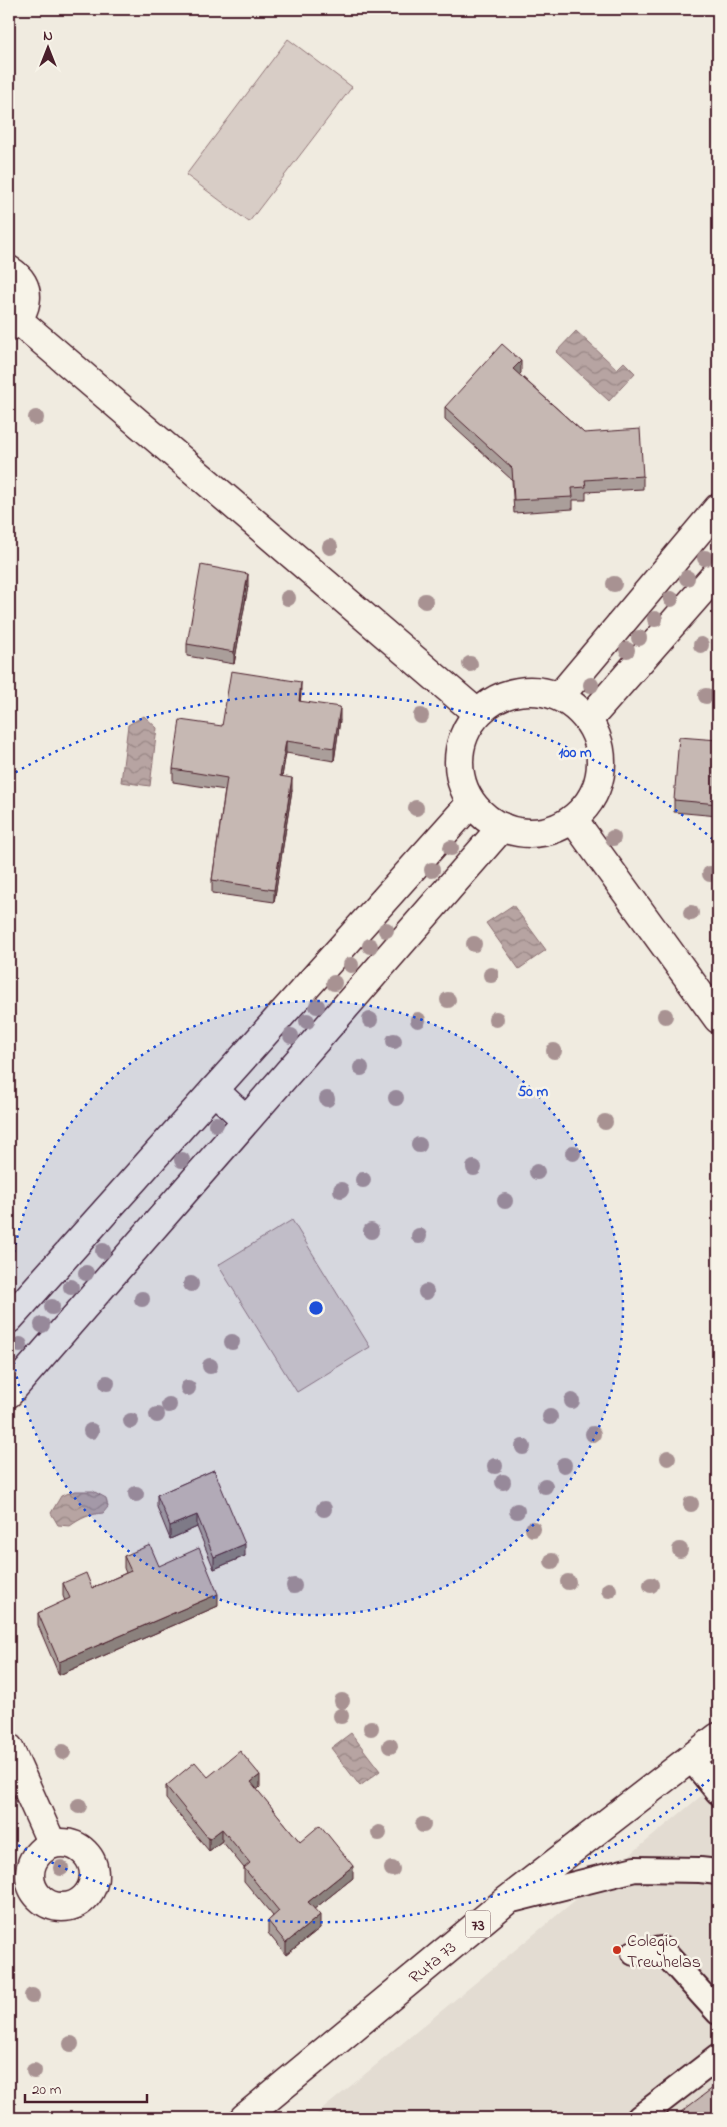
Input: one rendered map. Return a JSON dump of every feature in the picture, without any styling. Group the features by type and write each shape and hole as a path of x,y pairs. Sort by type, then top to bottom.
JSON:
{"street":[{"path":"9,270 23,284 26,296 24,309 13,323 477,713"},
{"path":"560,696 718,508"},
{"path":"588,720 718,572"},
{"path":"538,690 560,696 576,706 588,720 598,739 602,762 598,784 588,804 573,819 556,828 538,833 520,833 502,827 484,817 471,803 462,786 458,767 459,747 466,729 477,713 494,699 516,691 538,690"},
{"path":"9,1319 471,803"},
{"path":"573,819 718,1018"},
{"path":"9,1393 502,827"},
{"path":"214,1090 246,1120"},
{"name":"Ruta 73","path":"244,2118 506,1901 718,1737"},
{"path":"9,1748 52,1844"}],"lane":[{"path":"691,1759 718,1792"},
{"path":"506,1901 634,1869 718,1872"},
{"path":"634,1953 662,1949 718,2012"},
{"path":"639,2118 718,2058"}],"shaded area":[{"path":"288,39 352,87 249,222 186,175"},
{"path":"292,1220 370,1347 297,1392 218,1265"},
{"name":"Colegio Trewhelas","path":"718,1782 718,2118 312,2118"}],"water":[{"path":"576,331 617,369 624,362 635,373 609,401 556,352"},
{"path":"144,716 157,728 150,786 121,782 128,725"},
{"path":"513,905 546,950 519,969 486,923"},
{"path":"75,1491 93,1491 106,1498 108,1507 103,1513 86,1517 70,1526 58,1525 51,1513 61,1496"},
{"path":"351,1733 380,1771 360,1786 331,1748"}],"building":[{"path":"502,344 521,361 513,369 584,433 640,429 643,476 585,480 586,487 572,488 573,497 514,500 512,468 445,407"},
{"path":"201,565 248,574 234,652 187,644"},
{"path":"231,671 301,682 299,701 340,707 334,748 286,741 280,776 292,778 274,890 212,880 227,778 173,769 180,720 222,726"},
{"path":"679,737 718,740 718,804 674,800"},
{"path":"214,1470 245,1544 214,1557 197,1515 170,1526 157,1495"},
{"path":"150,1545 159,1566 199,1548 218,1594 59,1662 38,1613 70,1598 63,1583 86,1573 92,1588 131,1571 124,1556"},
{"path":"240,1751 260,1775 251,1782 300,1842 320,1825 353,1866 308,1902 320,1915 286,1943 268,1921 279,1911 244,1868 250,1863 222,1829 209,1839 166,1786 195,1762 208,1777"},
{"path":"718,2084 718,2118 686,2118 681,2112"}],"place":[{"name":"Colegio Trewhelas","path":"617,1950"}]}
